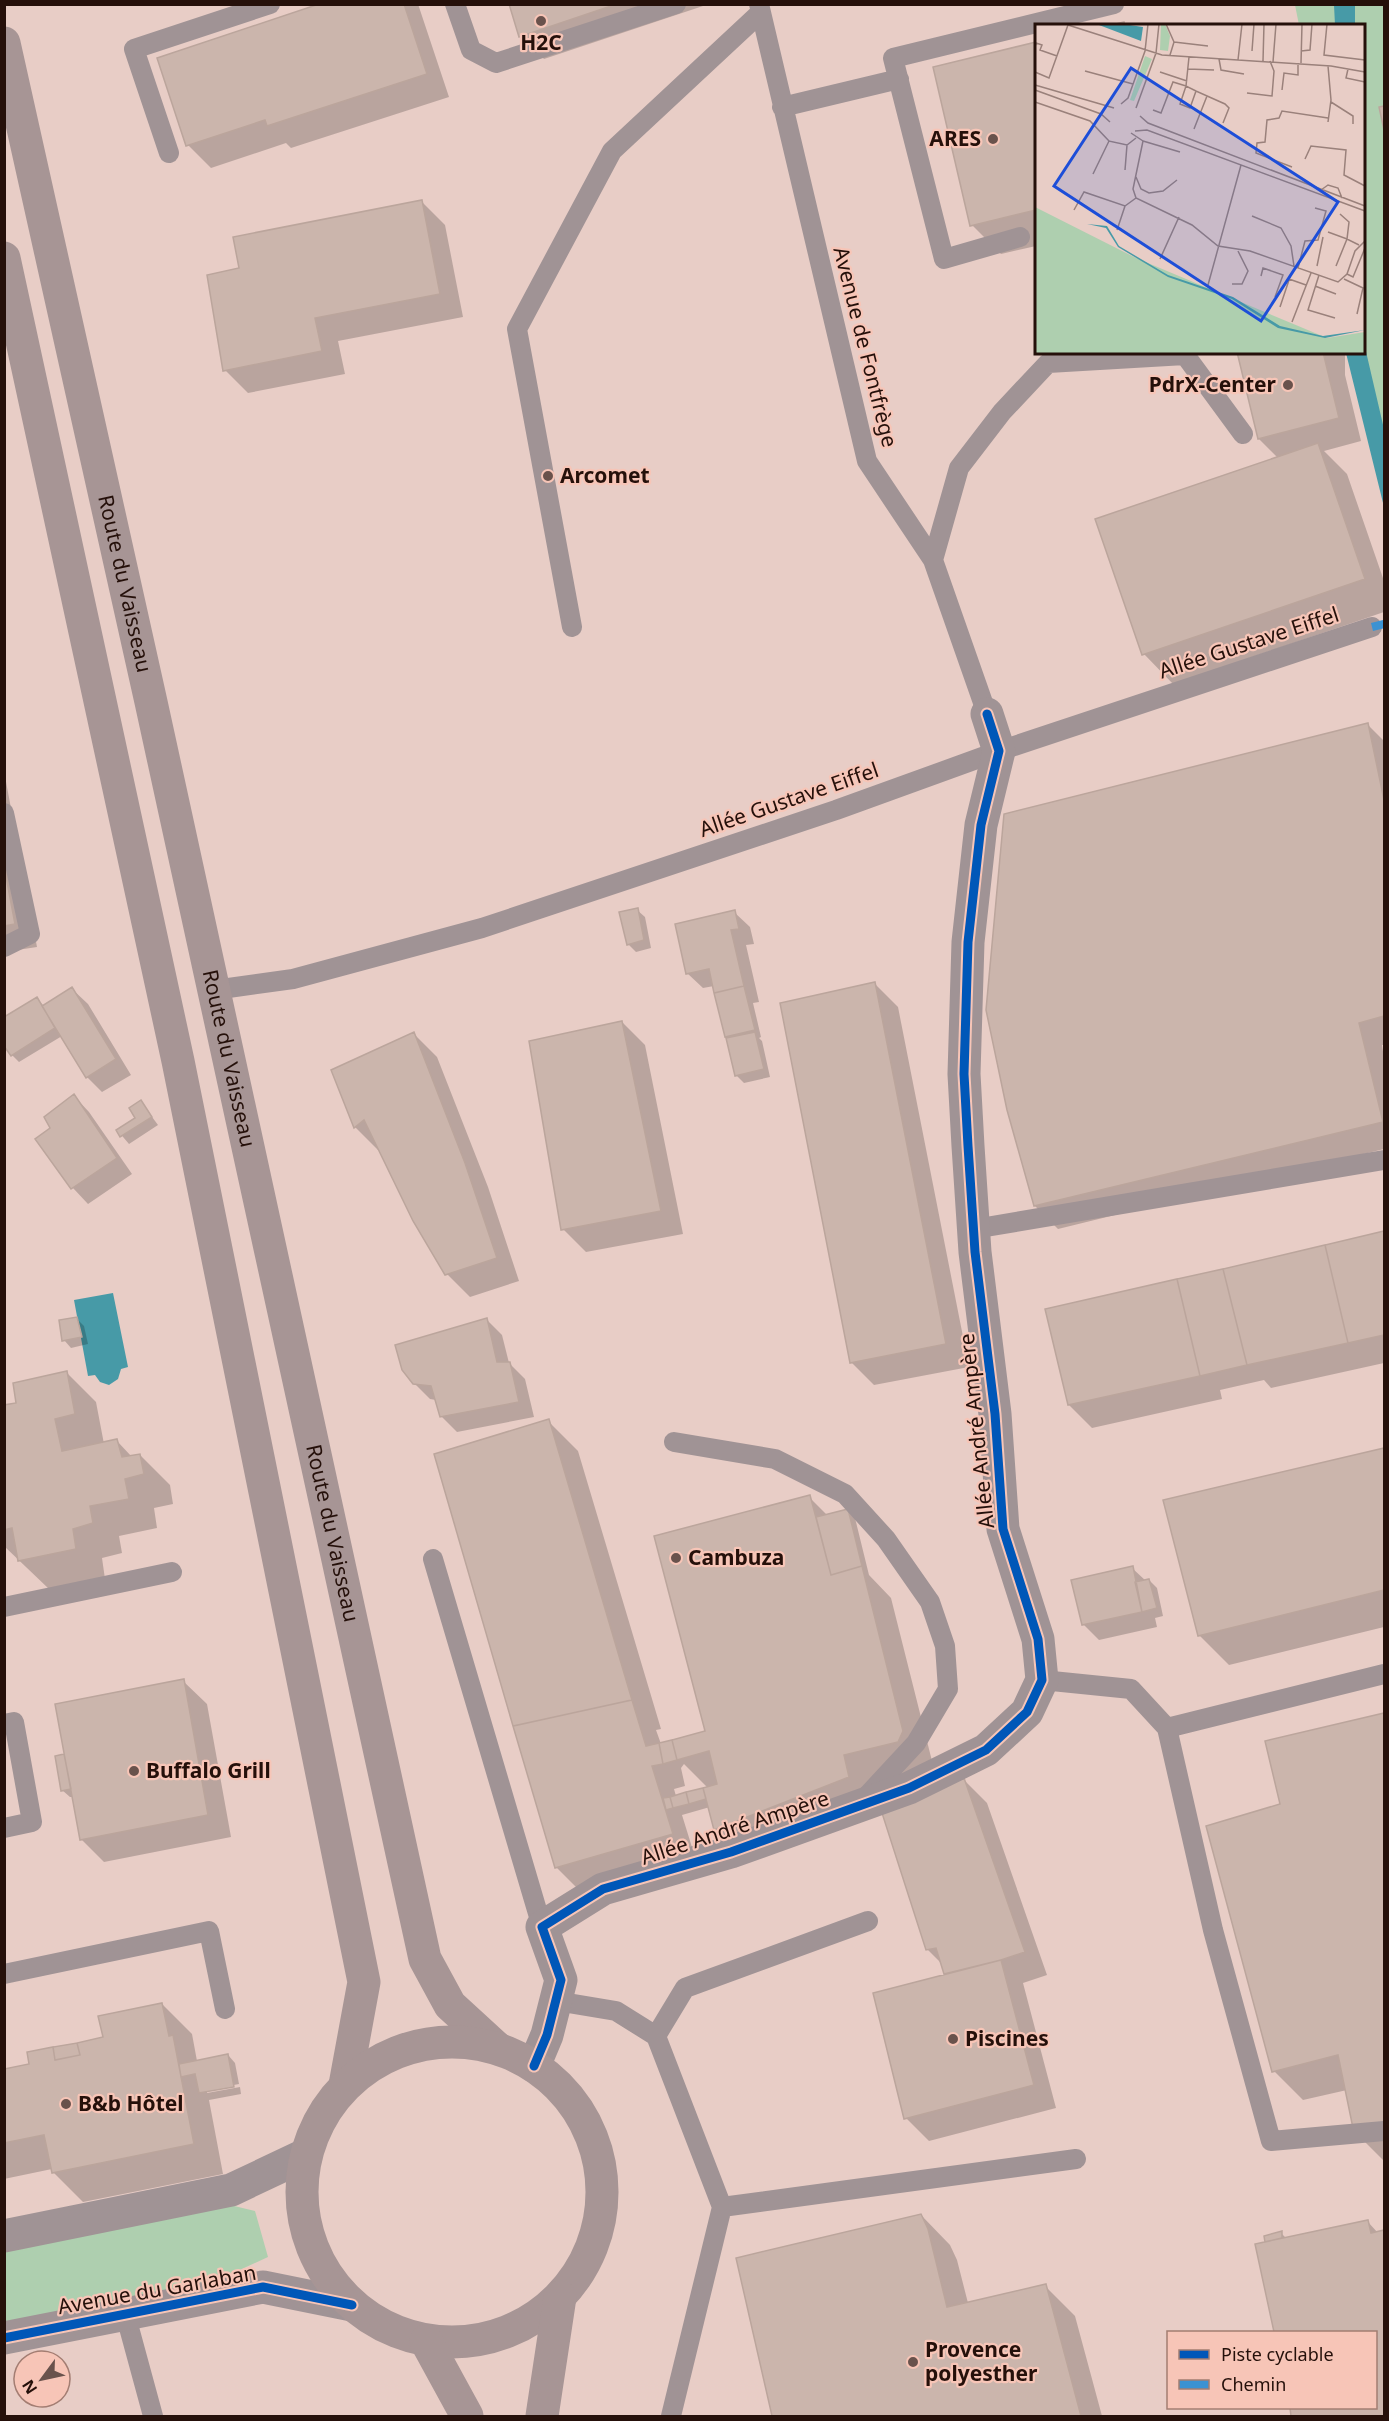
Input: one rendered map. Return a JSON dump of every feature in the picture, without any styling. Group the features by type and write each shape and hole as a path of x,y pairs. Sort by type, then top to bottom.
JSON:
{"main road":[{"name":"Route du Vaisseau","path":"4,43 214,990 425,1959 450,2005 497,2048"},
{"path":"4,258 178,1061 364,1982 345,2085"},
{"path":"457,2041 497,2048 534,2066 568,2096 590,2133 602,2176 600,2220 585,2262 560,2298 531,2320 498,2336 462,2343 426,2341 386,2328 352,2305 325,2274 308,2237 301,2196 305,2155 320,2117 345,2085 378,2060 416,2045 457,2041"},
{"path":"542,2416 560,2298"},
{"path":"426,2341 467,2416"}],"street":[{"path":"987,714 999,751"},
{"name":"Allée André Ampère","path":"542,1927 603,1889 731,1852 909,1788 986,1750 1027,1712 1042,1680 1038,1639 1003,1528 995,1414 974,1229 964,1074 968,942 981,825 999,751"},
{"path":"534,2066 547,2036 561,1980 542,1927"},
{"path":"4,2236 231,2190 305,2155"},
{"name":"Avenue du Garlaban","path":"4,2338 263,2287 352,2305"}],"lane":[{"path":"169,153 134,49 270,4"},
{"path":"455,4 471,50 496,63 676,4"},
{"path":"1020,237 944,258 894,58 1114,4"},
{"path":"572,627 517,329 612,151 760,9"},
{"name":"Avenue de Fontfrège","path":"760,9 867,461 933,561 987,714"},
{"path":"782,107 899,79"},
{"path":"933,561 959,468 1002,412 1048,363 1185,355 1243,434"},
{"name":"Allée Gustave Eiffel","path":"214,990 293,979 482,928 836,810 999,751 1372,627"},
{"path":"4,813 30,934 4,947"},
{"path":"974,1229 1384,1160"},
{"path":"674,1442 775,1459 845,1494 886,1539 930,1602 945,1646 948,1689 916,1743 859,1805"},
{"path":"433,1559 542,1927"},
{"path":"4,1607 172,1572"},
{"path":"1167,1728 1384,1674"},
{"path":"1042,1680 1131,1689 1167,1728 1213,1930 1271,2141 1384,2131"},
{"path":"4,1724 14,1722 32,1822 4,1828"},
{"path":"656,2036 685,1988 868,1921"},
{"path":"4,1974 209,1931 225,2009"},
{"path":"556,2001 616,2011 656,2036 722,2207 671,2416"},
{"path":"722,2207 1076,2159"},
{"path":"125,2313 153,2416"}],"green space":[{"path":"1295,5 1384,5 1384,502 1364,354 1365,24 1299,24"},
{"path":"230,2205 255,2211 268,2257 222,2278 5,2326 4,2250"}],"water":[{"path":"1334,5 1355,5 1355,24 1335,24"},
{"path":"1365,347 1384,429 1384,507 1346,354 1365,354"},
{"path":"113,1293 128,1367 121,1369 118,1379 109,1385 100,1382 95,1375 88,1376 74,1300"}],"building":[{"path":"319,4 404,4 427,74 267,126 265,120 186,146 157,58"},
{"name":"H2C","path":"509,4 617,4 519,37"},
{"name":"ARES","path":"1035,42 1035,210 970,226 933,67"},
{"path":"1384,106 1384,130 1379,107"},
{"path":"422,200 440,294 315,318 322,351 223,371 207,275 239,268 233,237"},
{"name":"PdrX-Center","path":"1237,354 1323,354 1339,418 1258,439"},
{"path":"1318,443 1365,579 1142,655 1095,519"},
{"path":"1368,723 1384,800 1384,1016 1359,1023 1383,1122 1034,1206 1007,1110 986,1010 1004,814"},
{"path":"4,866 15,924 4,926"},
{"path":"638,908 644,940 627,945 619,912"},
{"path":"735,910 739,929 731,930 744,986 714,993 709,969 686,974 675,924"},
{"path":"875,982 946,1344 850,1363 780,1003"},
{"path":"744,986 755,1030 725,1037 714,993"},
{"path":"72,987 116,1059 86,1078 42,1006"},
{"path":"37,997 55,1028 11,1056 4,1046 4,1017"},
{"path":"622,1021 661,1211 561,1230 529,1041"},
{"path":"414,1032 465,1163 497,1258 445,1275 413,1221 364,1120 354,1128 331,1070"},
{"path":"755,1032 764,1069 735,1076 726,1038"},
{"path":"74,1094 117,1158 71,1189 35,1139 50,1128 44,1117"},
{"path":"141,1100 152,1117 120,1137 116,1130 135,1118 129,1108"},
{"path":"1384,1231 1384,1335 1348,1343 1325,1245"},
{"path":"1325,1245 1348,1343 1247,1365 1223,1269"},
{"path":"1223,1269 1247,1365 1200,1376 1177,1279"},
{"path":"1177,1279 1200,1376 1068,1405 1045,1309"},
{"path":"77,1317 82,1337 62,1341 59,1320"},
{"path":"487,1318 497,1362 510,1362 519,1402 440,1417 431,1386 413,1384 402,1370 395,1345"},
{"path":"67,1371 75,1414 55,1419 62,1451 117,1439 122,1457 140,1454 144,1474 125,1479 129,1499 90,1506 93,1523 73,1529 76,1549 18,1561 12,1528 4,1530 4,1405 16,1403 13,1383"},
{"path":"549,1419 632,1700 513,1726 434,1454"},
{"path":"1384,1448 1384,1590 1198,1636 1163,1500"},
{"path":"810,1495 831,1575 862,1566 903,1731 898,1742 844,1755 849,1777 714,1830 703,1788 717,1784 709,1751 677,1760 672,1740 705,1731 654,1536"},
{"path":"848,1509 862,1566 831,1575 816,1517"},
{"path":"1133,1566 1142,1612 1082,1625 1071,1580"},
{"path":"1149,1579 1157,1608 1142,1612 1135,1582"},
{"name":"Buffalo Grill","path":"184,1679 208,1815 80,1840 55,1704"},
{"path":"632,1700 646,1746 659,1743 663,1764 652,1766 673,1834 555,1868 513,1726"},
{"path":"1384,1713 1384,2125 1354,2133 1338,2055 1272,2072 1206,1826 1280,1804 1265,1741"},
{"path":"672,1740 677,1760 663,1764 659,1743"},
{"path":"64,1754 71,1789 61,1791 55,1756"},
{"path":"964,1778 1025,1952 944,1974 936,1948 926,1950 882,1813"},
{"path":"703,1788 706,1799 689,1804 686,1792"},
{"path":"686,1792 689,1804 673,1808 670,1797"},
{"path":"670,1797 673,1808 666,1810 663,1798"},
{"name":"Piscines","path":"1001,1960 1034,2085 904,2119 873,1993"},
{"path":"162,2003 169,2036 173,2035 194,2144 52,2173 44,2135 4,2143 4,2069 29,2064 27,2052 53,2047 55,2060 80,2055 77,2043 103,2037 98,2016"},
{"path":"77,2043 80,2055 55,2060 53,2047"},
{"path":"228,2054 234,2087 199,2093 195,2074 181,2077 179,2064"},
{"name":"Provence polyesther","path":"921,2214 928,2229 947,2307 1046,2284 1081,2416 772,2416 736,2258"},
{"path":"1368,2220 1371,2233 1384,2230 1384,2416 1291,2416 1290,2409 1377,2409 1377,2331 1274,2331 1255,2244"},
{"path":"1282,2231 1282,2238 1265,2242 1264,2236"}],"marked path":[{"path":"1372,627 1384,624"}],"cycle path":[{"path":"534,2066 547,2035 561,1980 542,1927 603,1889 731,1852 909,1788 986,1750 1027,1712 1042,1680 1038,1639 1003,1529 995,1414 975,1252 968,1146 964,1074 968,942 981,825 999,751 987,714"},
{"path":"4,2338 263,2287 352,2305"}],"place":[{"name":"H2C","path":"541,21"},
{"name":"ARES","path":"993,139"},
{"name":"PdrX-Center","path":"1288,385"},
{"name":"Arcomet","path":"548,476"},
{"name":"Cambuza","path":"676,1558"},
{"name":"Buffalo Grill","path":"134,1771"},
{"name":"Piscines","path":"953,2039"},
{"name":"B&b Hôtel","path":"66,2104"},
{"name":"Provence polyesther","path":"913,2362"}]}
